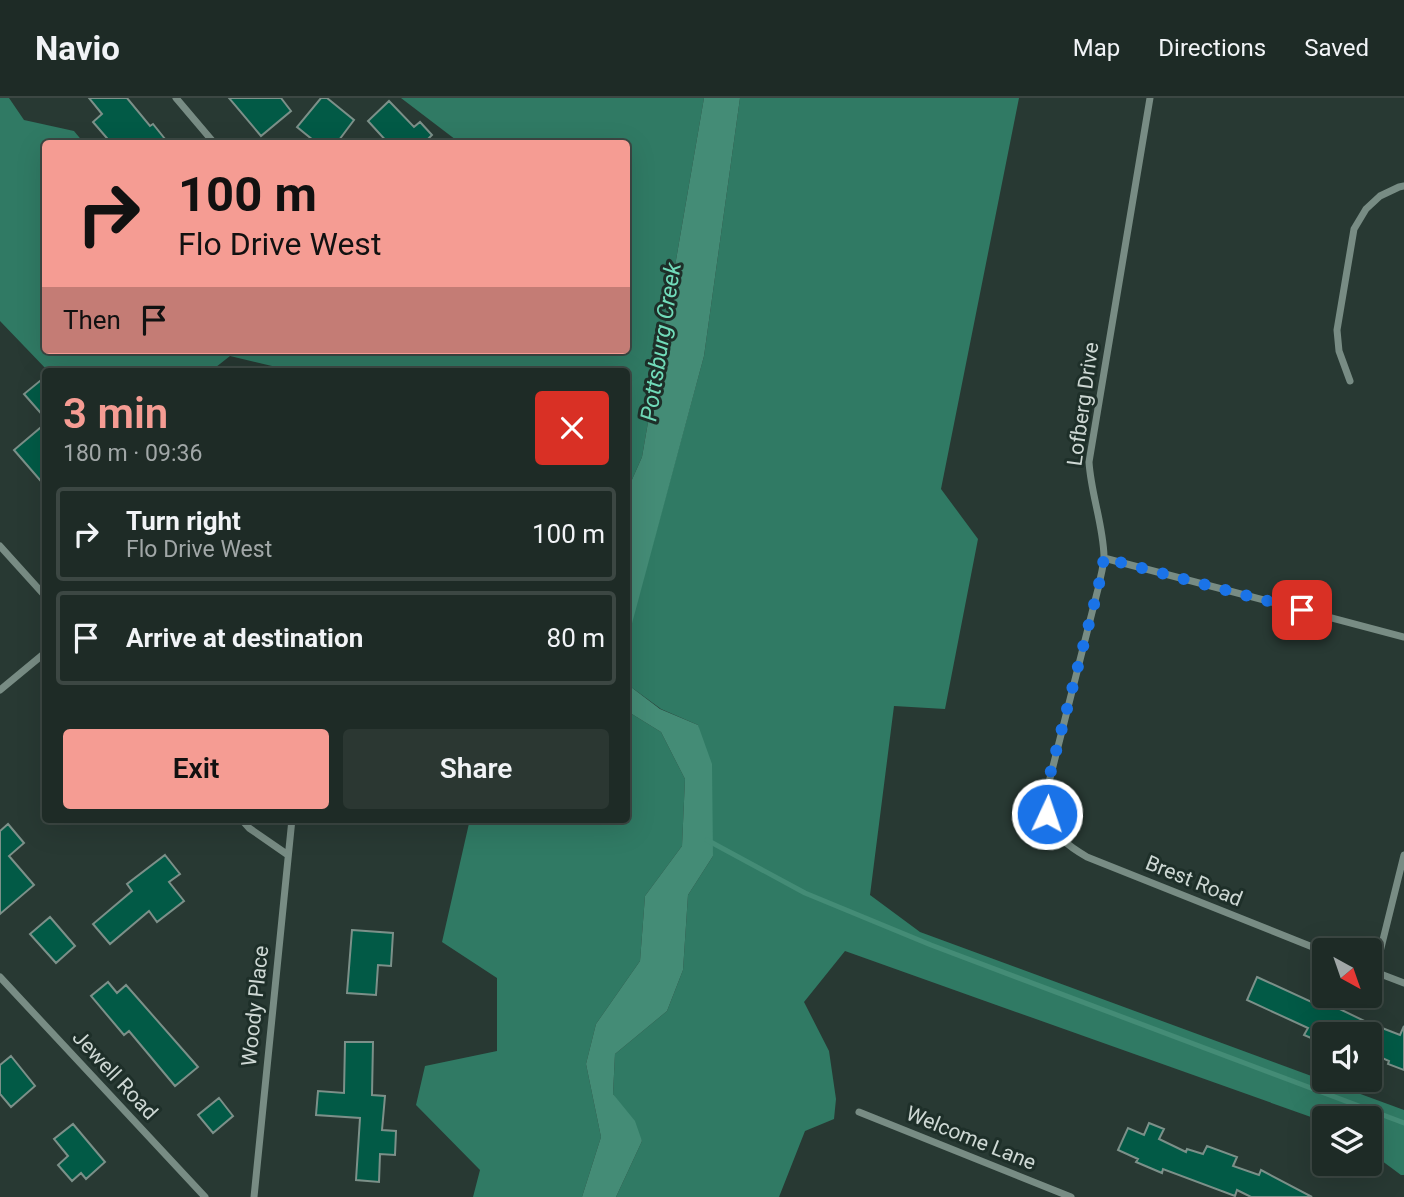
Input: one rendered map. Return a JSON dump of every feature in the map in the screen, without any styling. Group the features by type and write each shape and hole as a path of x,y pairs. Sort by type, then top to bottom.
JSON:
{"street":[{"path":"176,98 212,140"},
{"name":"Lofberg Drive","path":"1056,833 1047,814 1046,790 1104,558 1100,521 1090,483 1089,462 1150,98"},
{"path":"1350,381 1339,351 1337,330 1354,229 1366,209 1380,196 1404,186"},
{"path":"0,546 42,593"},
{"path":"1104,558 1404,636"},
{"path":"0,690 42,655"},
{"path":"245,823 288,855"},
{"name":"Woody Place","path":"254,1197 292,823"},
{"name":"Brest Road","path":"1056,833 1087,857 1312,947"},
{"path":"1382,938 1404,855"},
{"path":"1382,974 1404,983"},
{"name":"Jewell Road","path":"0,977 205,1197"},
{"name":"Welcome Lane","path":"859,1112 1071,1197"}],"shaded area":[{"path":"0,98 9,98 24,120 74,131 82,140 42,140 42,354 630,354 630,140 456,140 401,98 704,98 642,457 630,484 630,368 273,368 230,356 215,368 45,368 0,321"},
{"path":"704,98 740,98 704,356 630,631 630,484 642,457"},
{"path":"740,98 1019,98 941,489 978,539 945,709 894,706 870,895 920,932 1312,1076 1312,1092 1355,1092 1404,1110 1404,1175 1382,1161 1382,1106 1312,1106 1312,1117 845,951 804,1002 829,1051 836,1099 834,1119 805,1131 779,1197 616,1197 642,1141 613,1094 615,1054 667,1011 683,970 688,895 713,856 698,725 661,709 631,687 630,627 704,356"},
{"path":"630,684 660,709 698,725 712,764 713,856 688,895 683,970 667,1011 615,1054 613,1094 635,1121 642,1141 616,1197 582,1197 601,1137 586,1064 596,1024 640,961 645,896 682,846 685,779 661,732 630,713"},
{"path":"630,713 661,732 685,779 682,846 645,896 640,961 596,1024 586,1064 601,1137 582,1197 473,1197 480,1170 416,1105 425,1066 497,1051 497,978 442,942 469,823 630,823"}],"building":[{"path":"89,98 127,98 150,126 153,124 166,140 109,140 93,122 102,114"},
{"path":"229,98 281,98 291,111 261,136"},
{"path":"321,98 327,98 354,120 339,140 313,140 297,127"},
{"path":"389,101 414,127 420,122 432,135 427,140 385,140 368,121"},
{"path":"42,379 42,414 24,394"},
{"path":"42,426 42,482 14,450"},
{"path":"8,824 24,843 9,856 34,885 0,914 0,831"},
{"path":"165,855 180,874 169,882 184,901 157,922 149,911 110,944 93,924 132,891 127,884"},
{"path":"50,917 75,946 56,963 30,934"},
{"path":"352,930 393,933 391,966 378,965 376,995 347,993"},
{"path":"1257,977 1312,1002 1312,1008 1338,1008 1367,1022 1312,1022 1312,1038 1304,1035 1308,1028 1247,1000"},
{"path":"108,982 117,993 126,985 198,1067 175,1086 129,1031 124,1035 91,996"},
{"path":"1404,1026 1404,1070 1388,1064 1389,1061 1382,1058 1382,1028 1400,1035"},
{"path":"345,1042 373,1042 372,1095 385,1096 382,1130 396,1131 395,1155 380,1154 379,1182 356,1180 360,1118 316,1115 318,1091 344,1093"},
{"path":"11,1056 35,1086 11,1107 0,1094 0,1065"},
{"path":"219,1098 233,1116 213,1133 198,1115"},
{"path":"1149,1123 1164,1129 1159,1139 1186,1152 1187,1149 1203,1154 1207,1146 1237,1157 1233,1166 1259,1175 1261,1170 1312,1197 1251,1197 1237,1190 1235,1196 1163,1169 1162,1173 1136,1162 1138,1159 1118,1150 1128,1128 1144,1135"},
{"path":"73,1124 105,1162 86,1179 81,1173 72,1181 58,1165 68,1156 54,1139"}],"waterway":[{"path":"707,840 805,893 931,945 1404,1123"}],"route":[{"path":"1047,814 1046,790 1104,558 1302,610"}],"water label":[{"name":"Pottsburg Creek","path":"661,342"}]}
